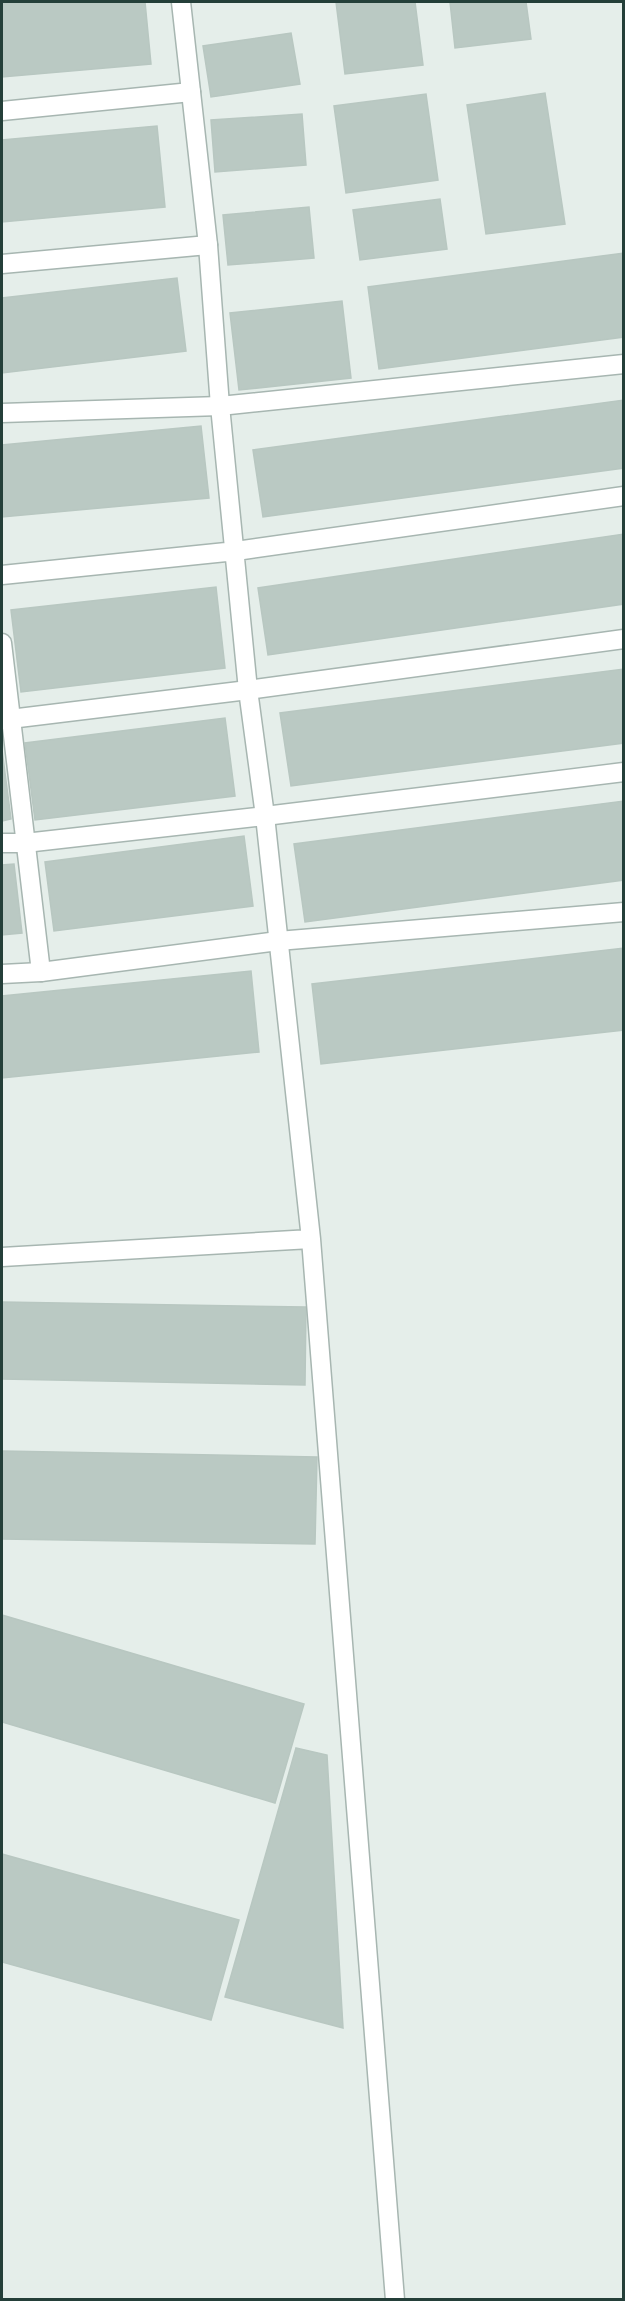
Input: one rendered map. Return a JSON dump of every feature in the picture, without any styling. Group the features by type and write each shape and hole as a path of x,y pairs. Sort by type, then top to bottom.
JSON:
{"street":[{"path":"181,2 208,245 220,406 248,690 265,816 312,1239 395,2300"},
{"path":"2,111 191,93"},
{"path":"2,264 208,245"},
{"path":"2,413 220,406 624,364"},
{"path":"2,575 236,551 624,496"},
{"path":"6,719 248,690 624,639"},
{"path":"2,643 6,719 25,843 41,972"},
{"path":"2,843 25,843 265,816 624,772"},
{"path":"2,974 41,972 278,941 624,912"},
{"path":"2,1257 312,1239"}],"building":[{"path":"2,2 145,2 151,64 2,77"},
{"path":"336,2 415,2 423,65 345,74"},
{"path":"450,2 526,2 531,39 455,48"},
{"path":"291,33 300,84 211,97 203,46"},
{"path":"545,93 565,224 486,234 467,105"},
{"path":"426,94 438,180 346,193 334,106"},
{"path":"302,114 306,165 215,172 211,120"},
{"path":"157,126 165,207 2,222 2,140"},
{"path":"440,199 447,249 360,260 353,210"},
{"path":"309,207 314,258 228,265 223,215"},
{"path":"624,253 624,337 379,369 368,287"},
{"path":"177,278 186,351 2,373 2,298"},
{"path":"342,301 351,378 239,390 230,313"},
{"path":"624,400 624,468 263,517 253,450"},
{"path":"201,426 209,498 2,517 2,445"},
{"path":"624,534 624,604 268,655 258,588"},
{"path":"216,587 225,668 21,692 11,610"},
{"path":"624,669 624,743 291,786 280,713"},
{"path":"225,718 235,796 35,820 25,743"},
{"path":"2,750 11,819 2,821"},
{"path":"624,801 624,880 305,922 294,844"},
{"path":"244,836 253,906 54,931 45,862"},
{"path":"14,864 22,933 2,935 2,865"},
{"path":"624,948 624,1030 321,1064 312,984"},
{"path":"251,971 259,1052 2,1078 2,996"},
{"path":"2,1302 306,1307 305,1385 2,1379"},
{"path":"2,1451 317,1457 315,1544 2,1539"},
{"path":"2,1615 304,1704 275,1803 2,1722"},
{"path":"296,1748 327,1755 343,2028 225,1997"},
{"path":"2,1854 239,1920 211,2020 2,1962"}]}
